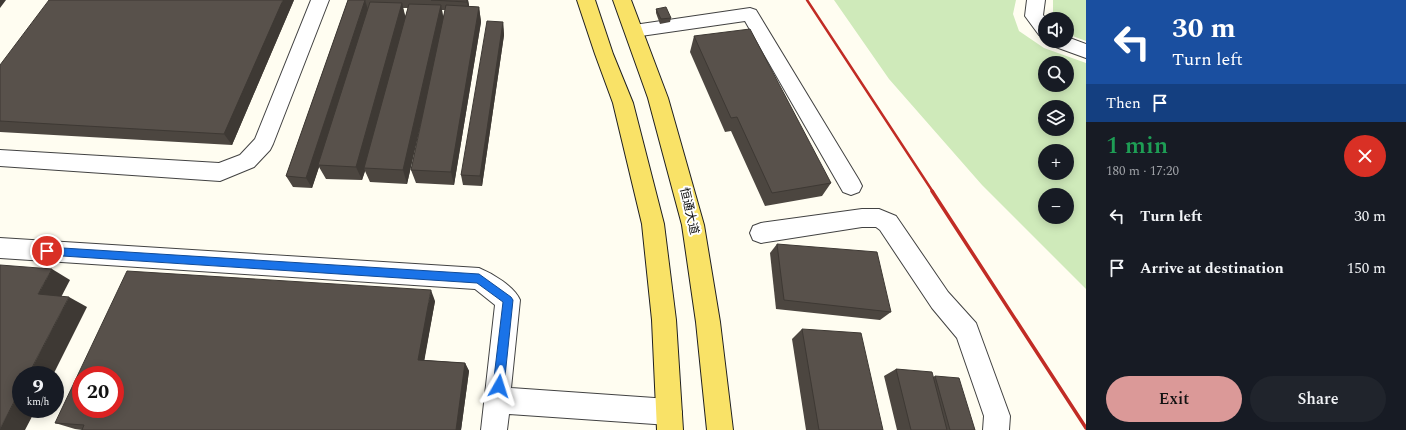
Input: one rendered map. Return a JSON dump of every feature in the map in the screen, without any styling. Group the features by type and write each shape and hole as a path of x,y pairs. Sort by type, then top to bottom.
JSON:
{"main road":[{"path":"586,0 623,104 653,224 664,320 670,421"},
{"name":"恒通大道","path":"622,0 658,98 693,224 708,322 720,430"}],"lane":[{"path":"0,158 220,172 247,161 263,144 320,0"},
{"path":"1036,0 1034,16 1038,21"},
{"path":"634,31 750,14 851,186"},
{"path":"1074,47 1086,51"},
{"path":"761,233 862,218 879,218 888,223 940,300 967,331 997,416 996,430"},
{"path":"0,248 479,279 508,300 494,430"},
{"path":"497,400 670,421"}],"green space":[{"path":"834,0 1016,0 1013,14 1019,31 1038,44 1038,48 1044,48 1066,56 1038,56 1038,92 1074,92 1074,59 1086,63 1086,289 982,185 889,79"},
{"path":"1053,0 1086,0 1086,41 1074,37 1074,12 1053,12"}],"building":[{"path":"49,0 283,0 224,134 0,121 0,65"},
{"path":"348,0 365,0 306,178 286,176"},
{"path":"431,0 467,0 467,2"},
{"path":"370,2 402,3 356,167 318,165"},
{"path":"409,4 441,5 403,170 364,168"},
{"path":"446,5 479,7 451,172 411,170"},
{"path":"666,7 671,18 661,19 656,9"},
{"path":"487,21 503,22 480,176 461,175"},
{"path":"750,29 831,183 772,193 737,117 731,118 694,36"},
{"path":"777,244 877,252 891,312 784,300"},
{"path":"0,265 52,269 38,294 69,297 33,366 12,366 12,406 0,429"},
{"path":"127,271 431,290 418,360 465,363 456,430 82,430 84,425 55,423 57,418 64,418 64,404 72,387 72,418 124,418 124,366 82,366"},
{"path":"802,329 861,333 883,430 819,430"},
{"path":"896,369 932,372 947,430 911,430"},
{"path":"935,376 959,378 975,430 950,430"}],"railway":[{"path":"807,0 933,192"},
{"path":"932,191 1086,428"}],"route":[{"path":"47,251 479,279 508,300 499,386"}]}
